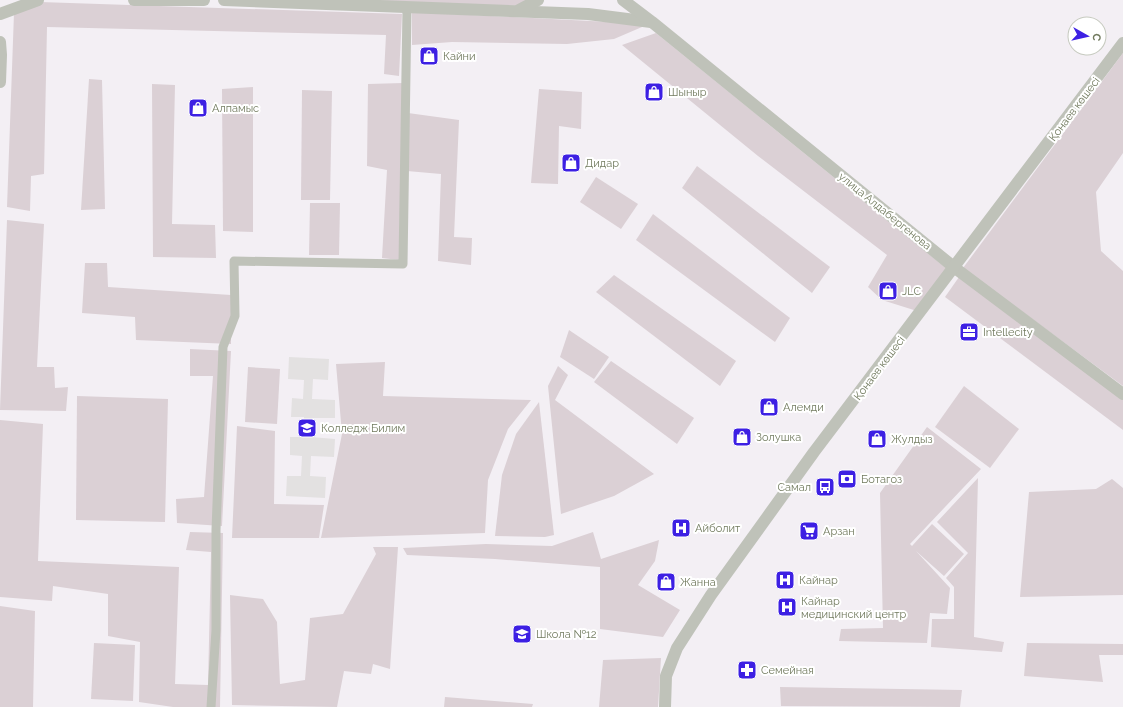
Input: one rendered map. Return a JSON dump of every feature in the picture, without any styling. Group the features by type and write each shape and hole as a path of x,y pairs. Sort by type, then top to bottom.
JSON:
{"street":[{"path":"0,14 38,0"},
{"path":"134,0 204,0"},
{"path":"224,0 358,4 407,8 518,10 588,14 652,22"},
{"path":"518,10 538,0"},
{"name":"улица Алдабергенова","path":"622,0 652,22 955,268 1123,394"},
{"path":"211,707 216,630 216,530 222,354 223,347 235,316 234,261 403,264 407,8"},
{"path":"0,42 0,82"},
{"name":"Қонаев көшесі","path":"665,707 666,676 676,648 711,595 814,452 955,268 1123,43"}],"shaded area":[{"path":"362,0 526,0 518,6"},
{"path":"40,2 402,14 399,76 384,74 386,35 47,27 44,174 31,176 30,211 7,207 14,13"},
{"path":"412,12 649,24 614,39 567,44 452,42 412,45"},
{"path":"656,33 947,269 917,311 882,300 868,287 887,255 758,156 622,45"},
{"path":"1123,53 1123,153 1096,192 1101,251 1123,271 1123,386 963,268"},
{"path":"89,79 102,80 105,209 81,210"},
{"path":"403,83 399,260 382,258 387,170 367,166 368,84"},
{"path":"152,84 175,85 172,224 215,225 216,258 153,257"},
{"path":"253,87 253,232 223,231 222,89"},
{"path":"539,89 582,92 581,129 559,126 558,184 531,183"},
{"path":"302,90 332,91 330,200 301,200"},
{"path":"408,113 459,120 454,237 472,238 471,265 438,261 441,174 407,171"},
{"path":"697,166 830,267 812,293 682,188"},
{"path":"596,177 638,204 621,229 580,202"},
{"path":"310,203 340,203 339,255 309,255"},
{"path":"653,214 790,318 775,342 636,240"},
{"path":"7,220 44,224 37,367 54,367 55,388 68,387 66,411 0,410"},
{"path":"85,263 107,263 108,287 231,295 231,344 136,340 135,317 82,313"},
{"path":"614,275 736,361 720,386 596,292"},
{"path":"959,277 1123,399 1123,430 945,297"},
{"path":"569,330 609,357 594,379 560,357"},
{"path":"190,349 231,351 222,526 177,523 176,499 204,497 213,376 190,376"},
{"name":"Колледж Билим","path":"289,357 329,359 328,380 313,379 312,399 335,400 335,418 312,418 311,437 335,439 334,457 311,456 310,476 326,477 325,498 286,496 287,476 301,476 302,456 290,455 290,437 303,437 304,417 291,417 292,398 303,399 304,380 288,379"},
{"path":"611,361 694,418 677,444 594,382"},
{"path":"385,362 383,396 531,400 508,429 488,480 485,533 321,538 342,434 336,364"},
{"path":"558,366 568,375 555,400 654,474 614,496 561,514 548,386"},
{"path":"248,367 280,369 277,424 245,422"},
{"path":"964,386 1019,429 990,468 935,427"},
{"path":"77,396 168,399 165,522 76,520"},
{"path":"539,402 554,535 545,537 495,536 502,475 516,434"},
{"path":"0,420 43,424 38,561 179,567 175,684 208,685 211,552 186,550 190,532 223,533 220,707 173,707 139,702 140,642 108,636 108,594 53,586 52,601 0,597"},
{"path":"237,426 275,431 274,504 324,505 319,538 232,538"},
{"path":"927,427 981,469 910,544 912,546 932,524 964,554 944,576 916,551 950,588 947,614 930,613 927,643 839,641 841,629 883,628 880,493"},
{"path":"978,478 974,637 1004,642 1002,652 931,647 932,619 954,619 954,587 946,578 968,553 937,522"},
{"path":"1112,479 1123,488 1123,595 1020,597 1029,492 1096,489"},
{"path":"593,532 601,559 659,540 655,561 638,585 680,610 663,637 600,629 600,567 495,559 407,555 403,548 486,544 552,546"},
{"path":"373,547 398,547 390,669 373,664 371,674 344,671 337,707 232,705 230,595 263,599 277,622 280,684 305,680 310,618 343,614 376,554"},
{"path":"0,606 35,611 33,707 0,707"},
{"path":"94,643 135,645 133,701 91,699"},
{"path":"1027,643 1123,644 1123,655 1099,655 1103,682 1024,676"},
{"path":"661,658 658,707 599,707 603,660"},
{"path":"780,687 962,690 960,707 781,706"},
{"path":"445,697 533,704 532,707 444,707"}],"place":[{"name":"Кайни","path":"429,56"},
{"name":"Шыныр","path":"654,92"},
{"name":"Алпамыс","path":"198,108"},
{"name":"Дидар","path":"571,163"},
{"name":"JLC","path":"888,291"},
{"name":"Intellecity","path":"969,332"},
{"name":"Алемди","path":"769,407"},
{"name":"Колледж Билим","path":"307,428"},
{"name":"Золушка","path":"742,437"},
{"name":"Жулдыз","path":"877,439"},
{"name":"Ботагоз","path":"847,479"},
{"name":"Самал","path":"825,487"},
{"name":"Айболит","path":"681,528"},
{"name":"Арзан","path":"809,531"},
{"name":"Кайнар","path":"785,580"},
{"name":"Жанна","path":"666,582"},
{"name":"Кайнар медицинский центр","path":"787,607"},
{"name":"Школа №12","path":"522,634"},
{"name":"Семейная","path":"747,670"}]}
